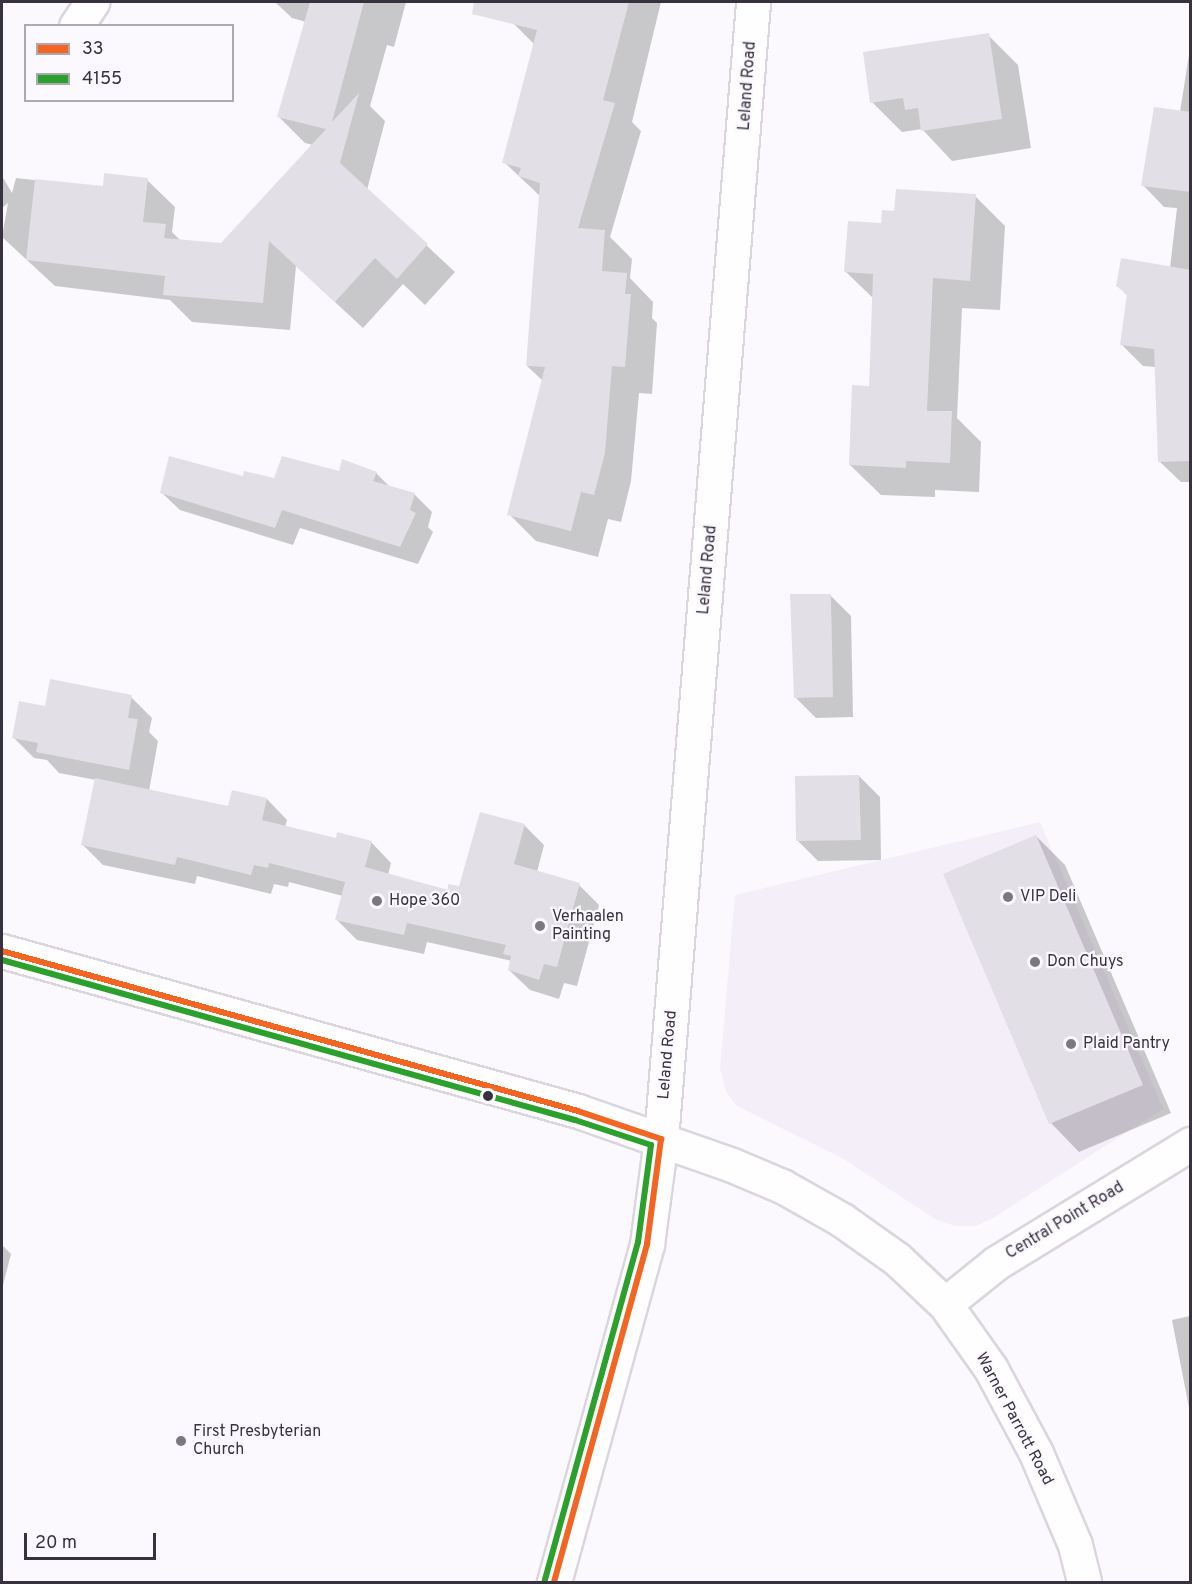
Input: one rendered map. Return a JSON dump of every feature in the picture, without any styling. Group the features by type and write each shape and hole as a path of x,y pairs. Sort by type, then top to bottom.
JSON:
{"main road":[{"path":"77,24 92,2"},
{"name":"Leland Road","path":"554,1582 647,1244 661,1139 753,2"},
{"name":"Warner Parrott Road","path":"2,951 578,1111 661,1139 782,1186 842,1220 897,1259 945,1304 991,1369 1036,1454 1075,1545 1084,1582"},
{"name":"Central Point Road","path":"945,1304 996,1263 1191,1144"}],"shaded area":[{"path":"1040,822 1163,1109 993,1218 976,1226 955,1226 935,1219 842,1158 737,1106 726,1092 720,1068 735,895"}],"building":[{"path":"310,2 364,2 332,122 359,93 340,163 428,244 397,279 375,258 335,302 269,241 263,303 163,295 165,276 26,260 35,179 103,186 104,173 148,178 143,222 166,224 164,238 221,243 326,129 277,117"},
{"path":"474,2 629,2 603,100 615,103 578,228 605,230 602,271 627,273 625,294 631,294 625,367 612,366 605,453 594,495 581,492 571,531 507,515 545,367 526,366 540,183 518,176 521,168 502,163 537,30 472,14"},
{"path":"989,33 1002,119 921,131 918,108 905,110 903,98 870,103 863,52"},
{"path":"1154,107 1191,112 1191,192 1141,186"},
{"path":"896,189 976,194 970,281 933,278 927,411 952,411 950,463 906,461 906,468 849,465 852,385 869,386 873,274 844,272 848,221 881,223 882,210 894,211"},
{"path":"1121,258 1191,270 1191,461 1158,462 1154,349 1120,345 1127,294 1116,286"},
{"path":"169,456 243,476 244,471 274,478 282,456 339,471 342,459 377,472 373,481 415,493 410,510 416,513 400,547 282,510 275,528 160,493"},
{"path":"790,594 831,594 833,697 794,698"},
{"path":"50,679 132,695 128,718 138,719 129,770 36,752 38,743 12,738 19,701 45,706"},
{"path":"859,775 861,840 796,841 795,776"},
{"path":"95,778 228,806 232,790 267,798 262,820 336,838 337,832 372,841 365,867 448,890 448,884 459,886 480,812 525,824 514,864 580,883 557,967 544,964 539,980 508,970 511,956 503,954 506,945 407,923 404,935 335,920 345,882 269,863 268,868 254,865 251,875 177,857 175,865 81,845"},
{"path":"1036,835 1143,1085 1049,1124 943,874"}],"transit line":[{"name":"33","path":"2,951 578,1111 661,1139"},
{"name":"4155","path":"2,960 575,1120 651,1145 638,1242 545,1580"},
{"name":"33","path":"554,1582 647,1244 661,1139"}],"place":[{"name":"VIP Deli","path":"1008,897"},
{"name":"Hope 360","path":"377,901"},
{"name":"Verhaalen Painting","path":"540,926"},
{"name":"Don Chuys","path":"1035,962"},
{"name":"Plaid Pantry","path":"1071,1044"},
{"name":"First Presbyterian Church","path":"181,1441"}]}
